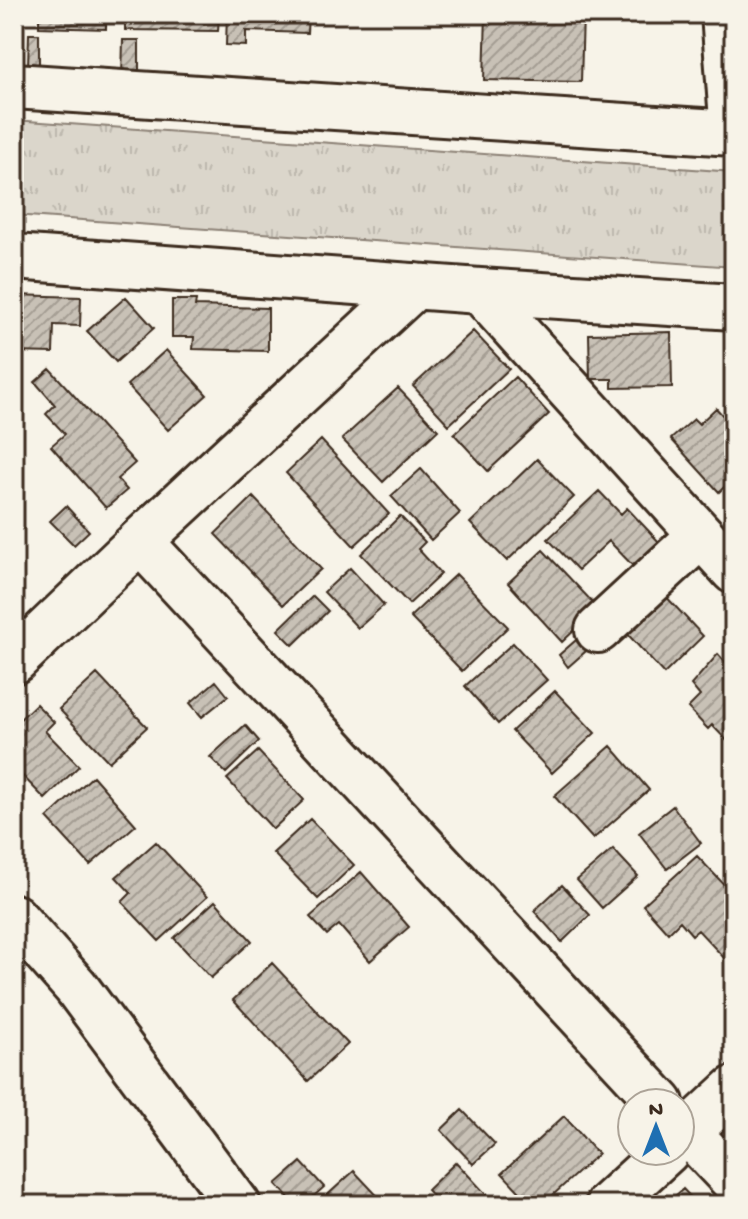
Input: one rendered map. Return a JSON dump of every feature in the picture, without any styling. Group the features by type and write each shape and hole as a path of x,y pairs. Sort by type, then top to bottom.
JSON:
{"street":[{"path":"14,86 733,133 724,14"},
{"path":"14,257 734,307"},
{"path":"14,661 415,286"},
{"path":"480,291 734,571"},
{"path":"598,630 701,535"},
{"path":"140,541 636,1087"},
{"path":"14,917 76,987 238,1205"},
{"path":"696,1115 734,1089"},
{"path":"696,1148 734,1181"},
{"path":"608,1205 642,1167"}],"green space":[{"path":"14,120 734,172 734,267 14,215"}],"building":[{"path":"39,14 106,14 106,29 39,27"},
{"path":"125,14 219,14 218,31 125,30"},
{"path":"227,14 308,14 307,33 246,31 246,46 226,45"},
{"path":"486,14 583,14 581,82 484,80"},
{"path":"29,34 39,34 39,67 28,66"},
{"path":"123,40 139,40 139,77 122,77"},
{"path":"14,295 81,297 80,326 54,325 53,353 14,352"},
{"path":"126,297 154,328 116,362 87,331"},
{"path":"172,300 196,300 195,306 268,308 268,351 193,349 194,337 172,337"},
{"path":"473,331 509,369 449,425 413,386"},
{"path":"671,332 672,387 612,388 612,379 590,379 589,334"},
{"path":"166,350 207,395 168,430 127,385"},
{"path":"50,369 135,463 117,479 127,490 106,508 51,446 65,434 46,414 55,405 35,382"},
{"path":"515,377 549,414 488,471 454,434"},
{"path":"398,388 438,430 383,482 342,439"},
{"path":"716,408 734,428 734,478 719,492 671,439 694,419 699,424"},
{"path":"321,440 389,514 354,546 286,473"},
{"path":"537,459 574,497 507,561 470,523"},
{"path":"421,469 460,513 431,540 391,496"},
{"path":"599,491 621,514 627,508 661,544 635,568 609,541 578,570 548,539"},
{"path":"253,497 321,569 283,605 215,534"},
{"path":"66,506 89,531 74,545 50,521"},
{"path":"400,516 425,542 418,549 441,574 409,604 361,554"},
{"path":"543,550 598,608 562,642 508,583"},
{"path":"350,568 384,605 358,628 324,592"},
{"path":"456,574 508,627 462,671 410,617"},
{"path":"661,591 703,636 664,674 622,628"},
{"path":"313,596 328,611 293,645 278,630"},
{"path":"583,634 593,645 568,667 559,655"},
{"path":"513,643 547,680 498,724 465,686"},
{"path":"718,654 734,672 734,737 728,742 712,725 708,729 688,708 700,696 691,685"},
{"path":"97,674 147,727 109,762 59,709"},
{"path":"216,681 228,696 202,717 190,703"},
{"path":"555,691 595,733 552,773 512,731"},
{"path":"36,704 54,722 45,731 79,766 45,799 14,767 14,725"},
{"path":"245,725 259,741 226,773 210,757"},
{"path":"611,746 649,790 593,839 554,796"},
{"path":"258,751 304,800 273,829 227,779"},
{"path":"93,776 136,825 90,865 47,818"},
{"path":"673,806 701,843 667,869 639,833"},
{"path":"310,819 354,865 318,899 273,853"},
{"path":"156,842 207,897 159,941 122,902 131,893 116,877"},
{"path":"613,849 638,876 602,908 577,880"},
{"path":"697,856 734,895 734,954 727,961 698,930 692,935 680,921 668,933 643,905"},
{"path":"361,872 409,927 370,961 339,925 327,935 310,917"},
{"path":"562,885 590,915 562,942 534,911"},
{"path":"215,901 252,941 211,978 174,938"},
{"path":"272,963 348,1044 308,1081 233,1000"},
{"path":"462,1110 495,1144 473,1164 441,1130"},
{"path":"564,1116 598,1154 542,1205 532,1205 502,1173"},
{"path":"301,1162 324,1187 304,1205 296,1205 276,1184"},
{"path":"456,1162 496,1205 441,1205 427,1190"},
{"path":"354,1171 386,1205 331,1205 324,1198"},
{"path":"683,1189 698,1205 665,1205"}]}
